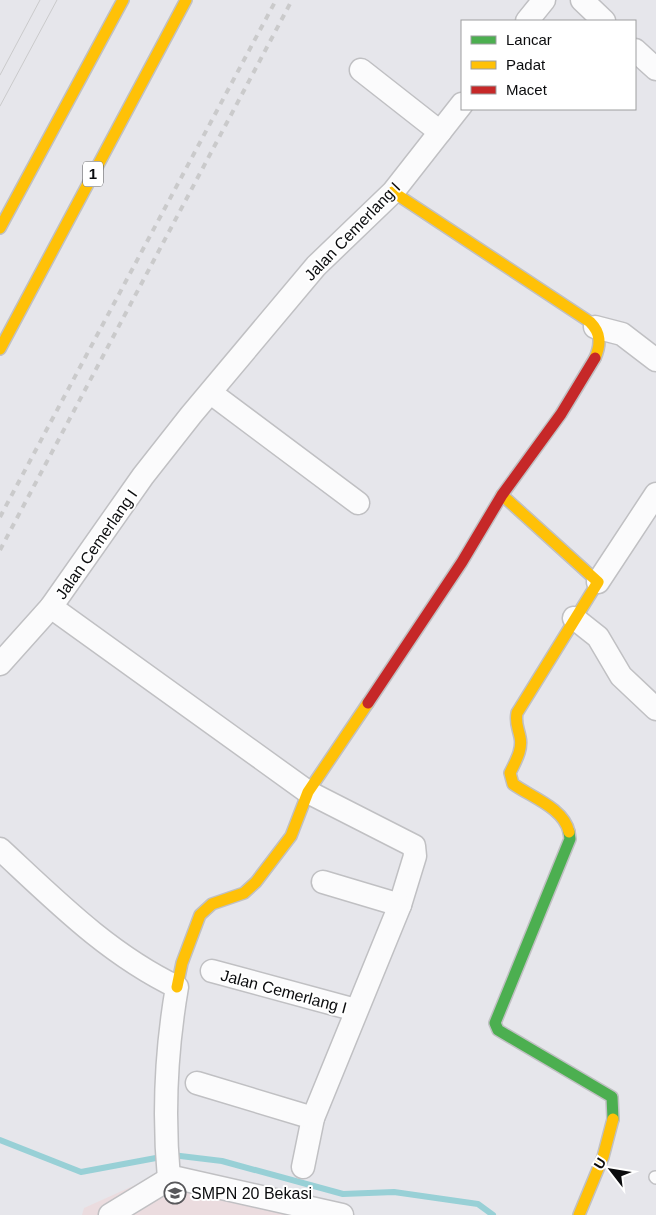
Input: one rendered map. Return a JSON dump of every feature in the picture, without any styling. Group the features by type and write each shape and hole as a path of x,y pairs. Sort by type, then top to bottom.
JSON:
{"main road":[{"path":"0,228 122,0"},
{"name":"1","path":"0,349 186,0"},
{"path":"176,987 182,964 200,915 212,904 244,893 256,882 291,836 308,792 462,562 502,495 561,414 587,372 596,355 600,341 595,327 394,192"},
{"path":"502,495 598,582 517,713 515,722 521,739 519,754 510,773 512,784 562,818 570,831 570,840 495,1026 612,1097 615,1114 601,1160 579,1215"}],"street":[{"path":"528,20 544,0"},
{"path":"582,0 603,20"},
{"path":"636,51 656,69"},
{"path":"362,70 440,132"},
{"name":"Jalan Cemerlang I","path":"303,1167 313,1118 400,905 416,856 414,846 308,792 51,607 143,476 211,392 316,266 394,192 461,105"},
{"path":"595,327 622,334 656,360"},
{"path":"211,392 358,503"},
{"path":"598,582 656,494"},
{"path":"0,664 51,607"},
{"path":"574,618 598,637 621,676 656,709"},
{"path":"0,849 89,931 149,974 176,987 169,1044 165,1134 168,1170"},
{"path":"323,882 400,905"},
{"name":"Jalan Cemerlang I","path":"212,971 356,1010"},
{"path":"197,1082 313,1118"},
{"path":"110,1215 168,1170"},
{"path":"168,1170 183,1178 342,1215"}],"shaded area":[{"name":"SMPN 20 Bekasi","path":"153,1177 346,1215 82,1215 84,1208"}],"waterway":[{"path":"0,1140 81,1172 172,1155 222,1161 343,1194 394,1192 478,1204 493,1215"}],"tram line":[{"path":"0,75 40,0"},
{"path":"0,106 57,0"}],"railway":[{"path":"0,517 276,0"},
{"path":"0,550 292,0"}],"traffic: fast":[{"path":"569,832 570,839 495,1023 498,1030 612,1097 613,1119"}],"traffic: slow":[{"path":"0,228 123,0"},
{"path":"0,349 186,0"},
{"path":"393,192 590,322 594,326 599,339 595,358"},
{"path":"502,495 598,582 516,716 521,742 518,756 510,773 513,784 554,810 561,816 569,832"},
{"path":"177,987 182,963 200,915 212,904 244,893 256,882 291,836 308,792 368,703"},
{"path":"579,1215 603,1157 613,1119"}],"traffic: jam":[{"path":"368,703 462,562 502,495 561,414 595,358"}],"place":[{"name":"SMPN 20 Bekasi","path":"175,1193"}]}
